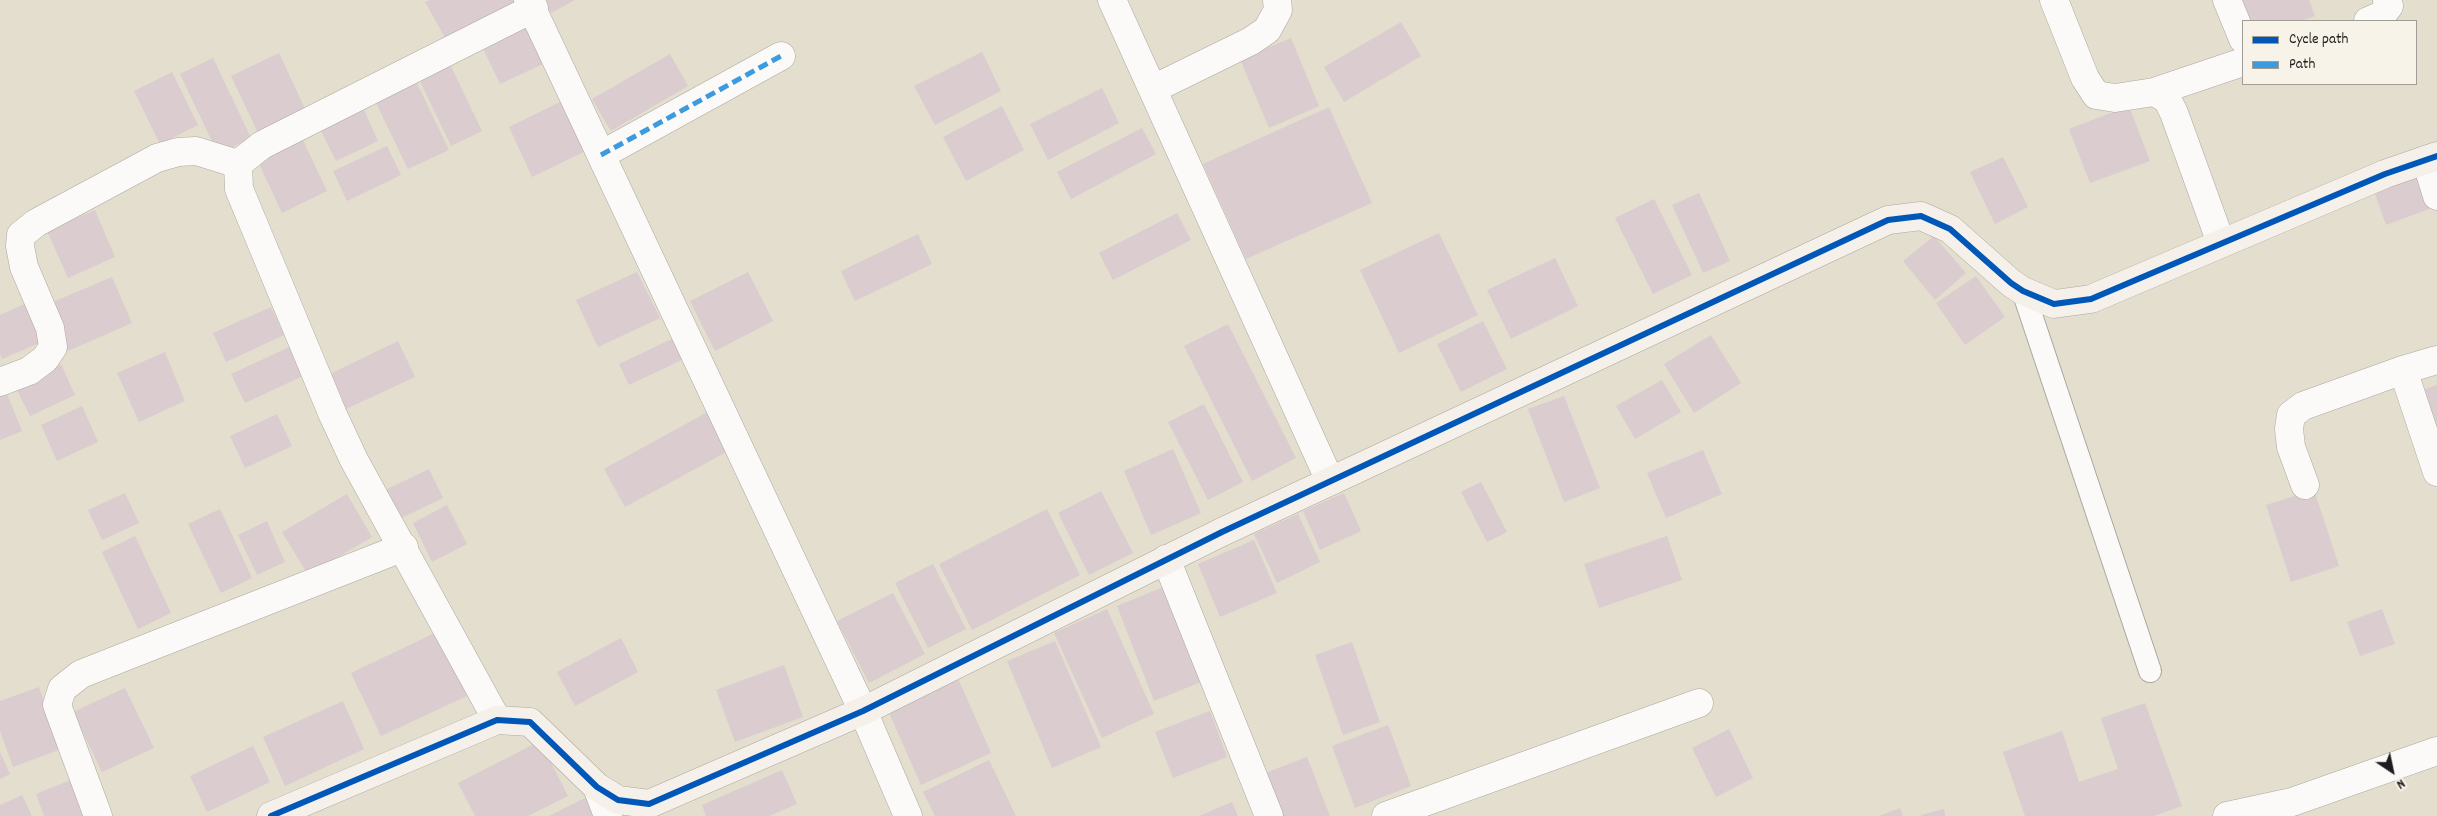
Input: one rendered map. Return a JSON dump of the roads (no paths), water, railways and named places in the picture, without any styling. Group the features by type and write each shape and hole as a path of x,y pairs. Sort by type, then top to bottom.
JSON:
{"street":[{"path":"1112,0 1330,481"},
{"path":"1153,90 1251,41 1267,30 1278,10 1277,0"},
{"path":"2054,0 2084,78 2096,95 2115,98 2154,92 2242,62"},
{"path":"2227,0 2242,37"},
{"path":"2370,20 2382,15 2389,6 2387,0"},
{"path":"238,164 262,145 531,4 863,711 908,816"},
{"path":"601,155 780,56"},
{"path":"2154,92 2167,99 2174,113 2221,243"},
{"path":"0,382 29,371 45,359 53,347 50,328 24,268 20,246 21,235 36,223 157,158 178,152 196,151 238,164"},
{"path":"271,816 497,720 530,722 597,787 618,800 649,804 863,711 1166,559 1888,220 1921,216 1950,229 2023,291 2054,304 2091,299 2385,174 2432,158 2437,196"},
{"path":"238,164 239,189 301,340 354,460 404,547 497,720"},
{"path":"2305,485 2291,447 2289,429 2291,415 2303,406 2402,370 2437,360"},
{"path":"2402,370 2437,472"},
{"path":"98,816 57,705 62,689 81,674 404,547"},
{"path":"1166,559 1269,816"},
{"path":"1386,816 1699,703"},
{"path":"2227,816 2292,802 2437,751"},
{"path":"597,787 608,816"}],"lane":[{"path":"2023,291 2150,671"}]}
